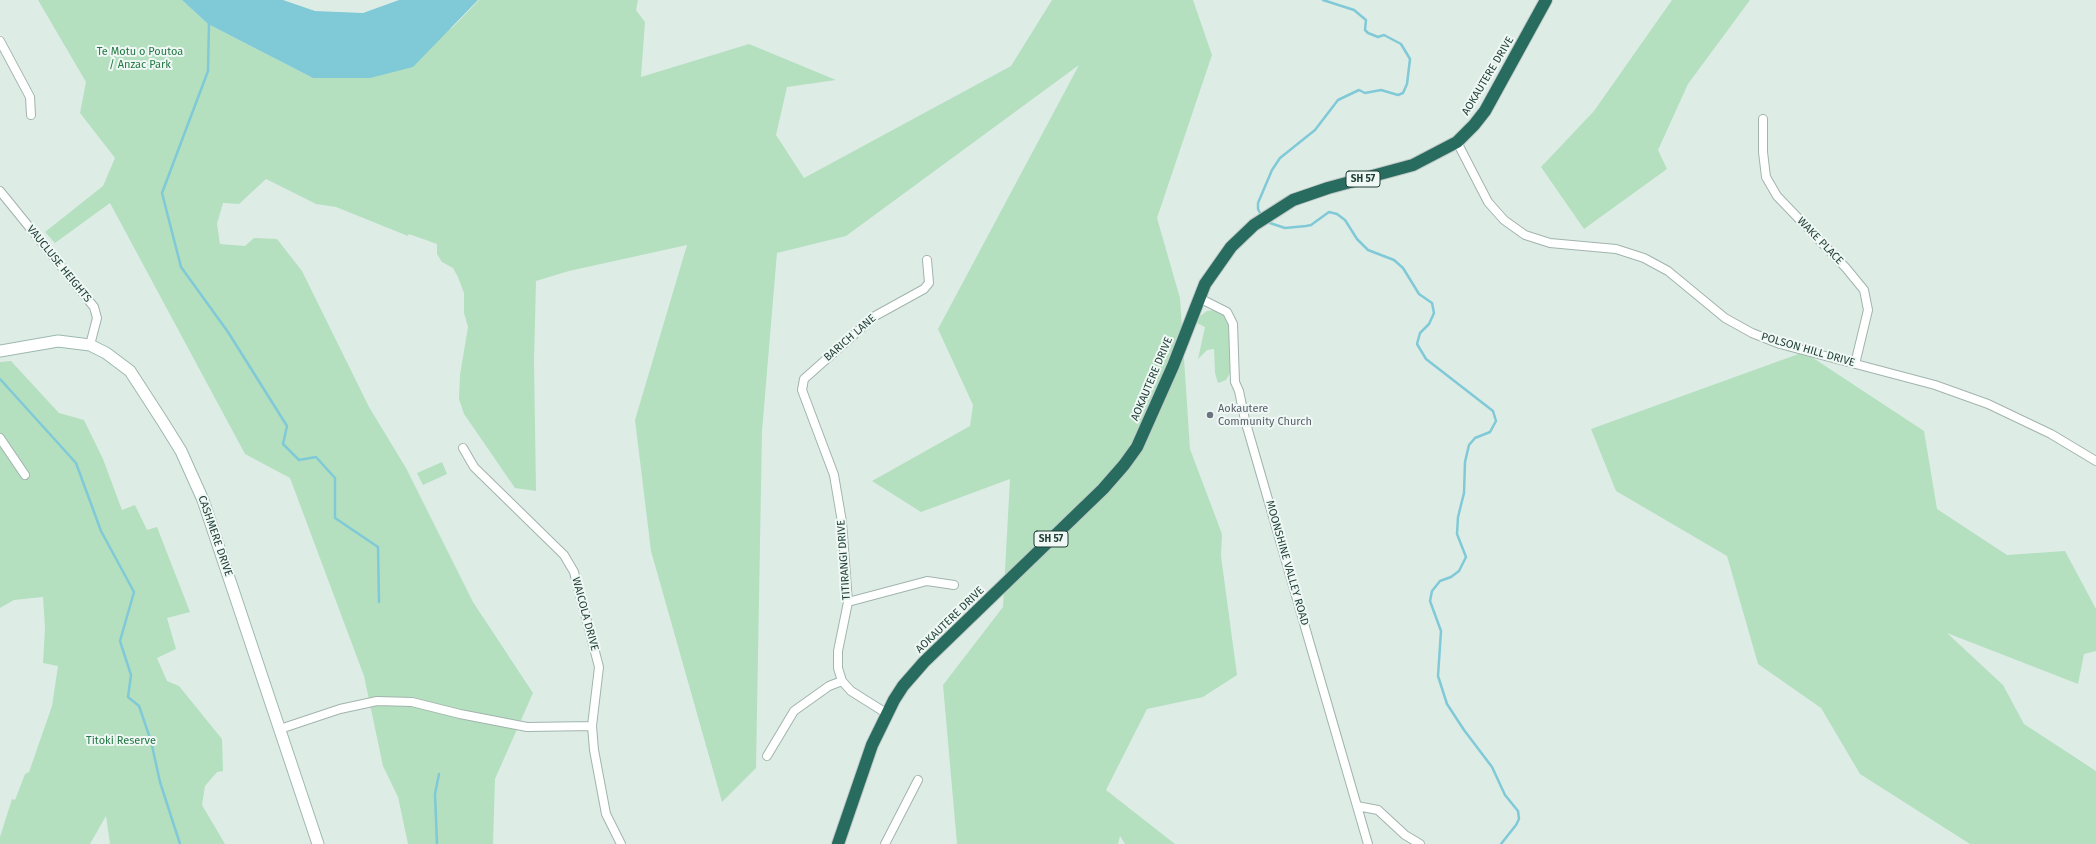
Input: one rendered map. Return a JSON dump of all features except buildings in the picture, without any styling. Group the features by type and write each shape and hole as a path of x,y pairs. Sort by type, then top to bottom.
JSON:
{"highway":[{"name":"AOKAUTERE DRIVE","path":"838,844 872,745 886,713 903,686 924,662 1103,489 1124,465 1137,447 1173,366 1199,298 1220,260 1254,225 1268,214 1308,194 1413,165 1457,142 1474,125 1485,111 1546,0"}],"street":[{"path":"0,41 30,97 31,115"},
{"name":"WAKE PLACE","path":"1763,119 1763,152 1766,176 1778,196 1846,268 1864,290 1868,310 1855,364"},
{"name":"POLSON HILL DRIVE","path":"1457,142 1488,202 1504,220 1525,235 1550,243 1616,249 1644,258 1668,271 1725,318 1752,333 1780,344 1935,385 1988,404 2050,434 2096,461"},
{"name":"VAUCLUSE HEIGHTS","path":"0,191 94,307 97,318 90,346"},
{"name":"BARICH LANE","path":"802,390 804,379 875,316 924,289 930,283 927,260"},
{"name":"MOONSHINE VALLEY ROAD","path":"1199,298 1226,312 1234,324 1235,382 1239,390 1245,420 1368,844"},
{"name":"CASHMERE DRIVE","path":"0,350 58,341 90,346 106,353 130,371 181,451 203,500 318,844"},
{"name":"TITIRANGI DRIVE","path":"802,390 834,475 842,522 848,602 838,651 838,668 842,681"},
{"path":"0,438 25,475"},
{"name":"WAICOLA DRIVE","path":"463,448 474,467 564,555 574,572 599,667 592,726 594,750 606,814 621,844"},
{"path":"848,602 927,581 954,584"},
{"path":"767,756 794,711 829,686 842,681 851,691 886,713"},
{"path":"280,729 340,709 377,701 412,702 474,717 527,727 592,726"},
{"path":"885,844 918,780"},
{"path":"1357,806 1378,810 1405,835 1420,844"}],"green space":[{"name":"Te Motu o Poutoa / Anzac Park","path":"38,0 182,0 208,24 313,78 370,78 453,27 479,0 638,0 636,10 645,22 641,77 749,44 836,80 787,87 776,135 804,178 1011,66 1052,0 1193,0 1212,55 1157,218 1180,298 1190,449 1222,534 1221,556 1237,675 1203,697 1147,709 1106,790 1175,844 1125,844 1120,836 1118,844 957,844 943,685 1003,607 1010,479 921,512 872,481 970,426 973,405 938,329 1079,65 846,236 777,253 762,431 756,768 722,802 651,551 635,420 687,245 569,271 536,281 534,361 536,491 515,488 464,414 459,399 460,375 468,327 464,313 464,293 453,268 442,262 437,254 437,244 409,234 408,236 336,207 316,204 266,179 239,204 223,203 217,224 220,244 245,246 254,238 277,239 302,271 369,407 406,468 473,602 533,693 495,779 493,844 408,844 398,797 383,766 364,676 290,478 245,454 110,203 55,243 45,232 103,186 115,158 80,113 86,82"},
{"path":"1672,0 1750,0 1688,84 1658,150 1667,169 1584,229 1541,167 1594,111"},
{"path":"1215,310 1222,313 1227,319 1230,328 1230,373 1226,380 1218,383 1215,373 1214,349 1207,350 1198,359 1205,327 1197,323 1200,316 1207,311"},
{"path":"1804,352 1924,431 1937,509 2007,555 2065,551 2096,609 2096,651 2084,654 2078,684 1947,633 2003,685 2024,724 2096,771 2096,844 1970,844 1860,774 1821,708 1758,664 1727,556 1616,491 1591,429"},
{"name":"Titoki Reserve","path":"11,361 59,413 84,420 103,459 122,510 135,505 147,530 157,527 190,612 167,618 176,649 157,658 167,681 179,686 222,739 223,771 217,772 205,786 202,805 225,844 110,844 106,816 90,844 0,844 0,837 12,799 15,800 25,774 29,772 52,706 58,666 43,663 45,628 43,597 14,600 0,608 0,362"},
{"path":"442,462 447,474 423,485 417,473"}],"water":[{"path":"182,0 283,0 315,11 363,13 399,0 478,0 413,67 370,78 313,78 208,24"}],"waterway":[{"path":"1262,217 1258,209 1258,203 1272,170 1280,158 1315,130 1338,100 1359,90 1365,93 1381,90 1398,95 1403,93 1407,84 1410,59 1401,44 1384,35 1378,37 1368,33 1365,30 1366,20 1354,10 1323,0"},
{"path":"209,22 208,71 162,193 181,267 228,332 287,426 283,444 299,460 316,457 335,478 335,518 378,547 379,602"},
{"path":"1267,222 1285,228 1306,226 1311,225 1329,212 1337,214 1345,220 1357,239 1368,250 1394,260 1403,268 1419,294 1432,303 1434,313 1429,324 1420,333 1417,344 1426,359 1493,411 1496,421 1490,432 1475,438 1469,445 1465,462 1464,493 1458,517 1457,534 1466,557 1459,571 1451,577 1440,581 1432,591 1430,601 1441,631 1438,676 1447,704 1464,730 1492,767 1505,795 1518,811 1519,819 1516,825 1501,844"},
{"path":"0,379 76,463 101,531 134,592 120,641 131,675 128,697 139,706 151,741 160,782 180,844"},
{"path":"437,844 435,794 439,774"}],"place":[{"name":"Aokautere Community Church","path":"1210,415"}]}
